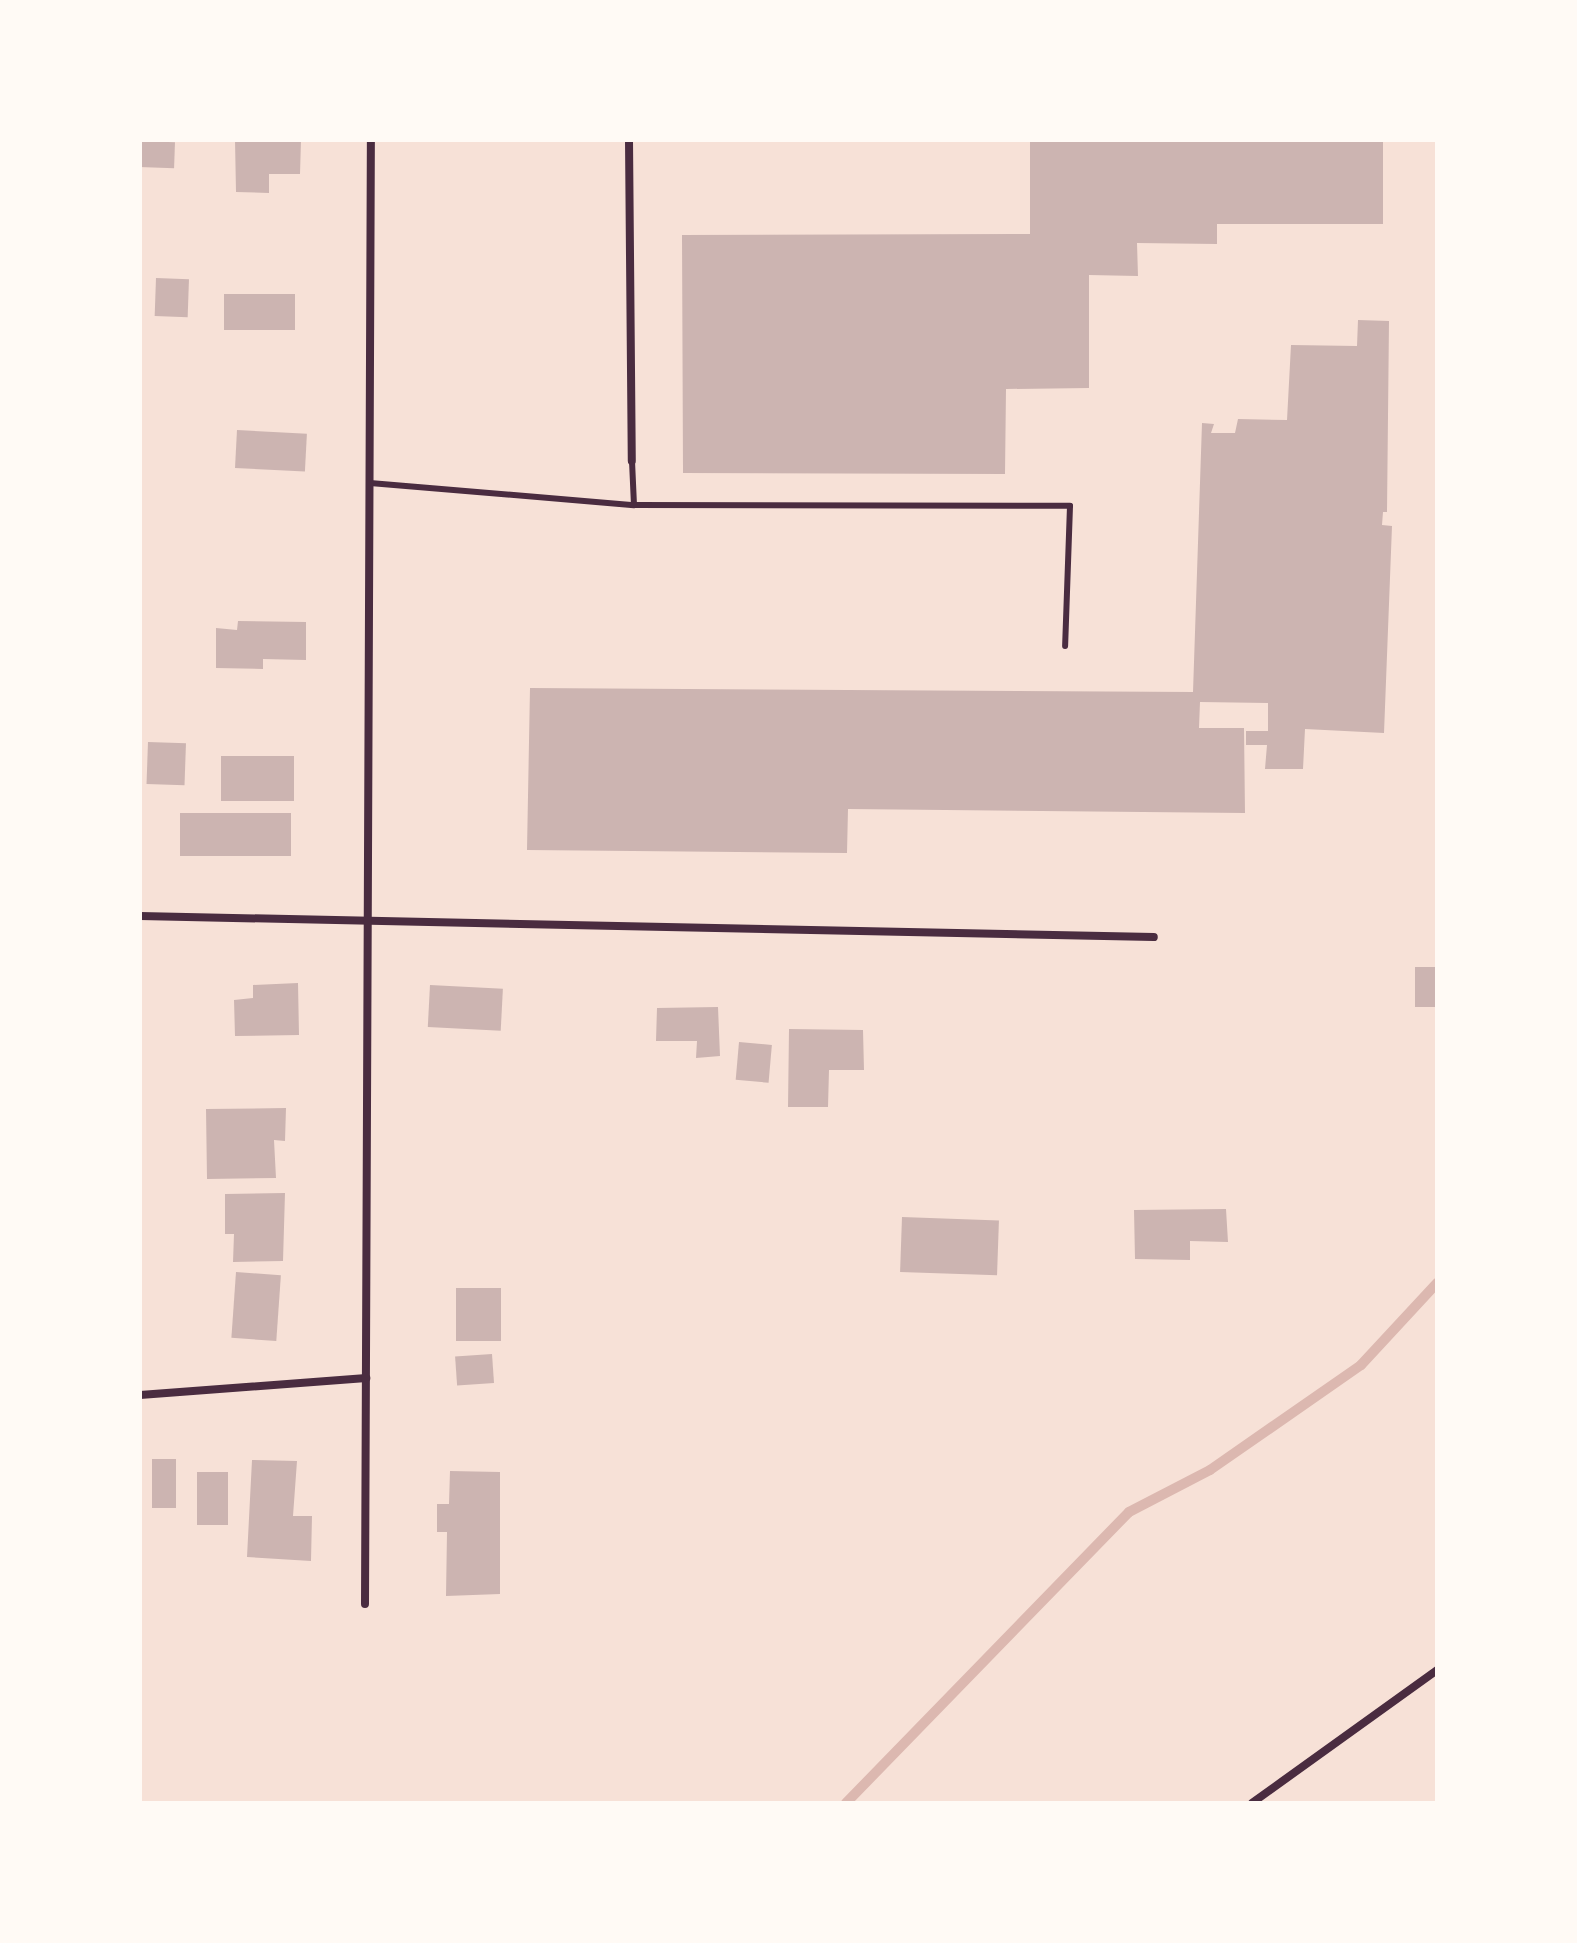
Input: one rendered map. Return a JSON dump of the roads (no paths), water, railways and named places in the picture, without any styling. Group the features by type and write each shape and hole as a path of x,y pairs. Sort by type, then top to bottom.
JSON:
{"street":[{"path":"365,1604 371,140"},
{"path":"629,140 632,461"},
{"path":"140,916 1154,937"},
{"path":"140,1395 366,1378"},
{"path":"1252,1803 1437,1670"}],"lane":[{"path":"632,461 634,505"},
{"path":"370,483 634,505 1070,506 1065,646"}],"waterway":[{"path":"846,1803 1129,1512 1210,1470 1361,1365 1437,1283"}]}
